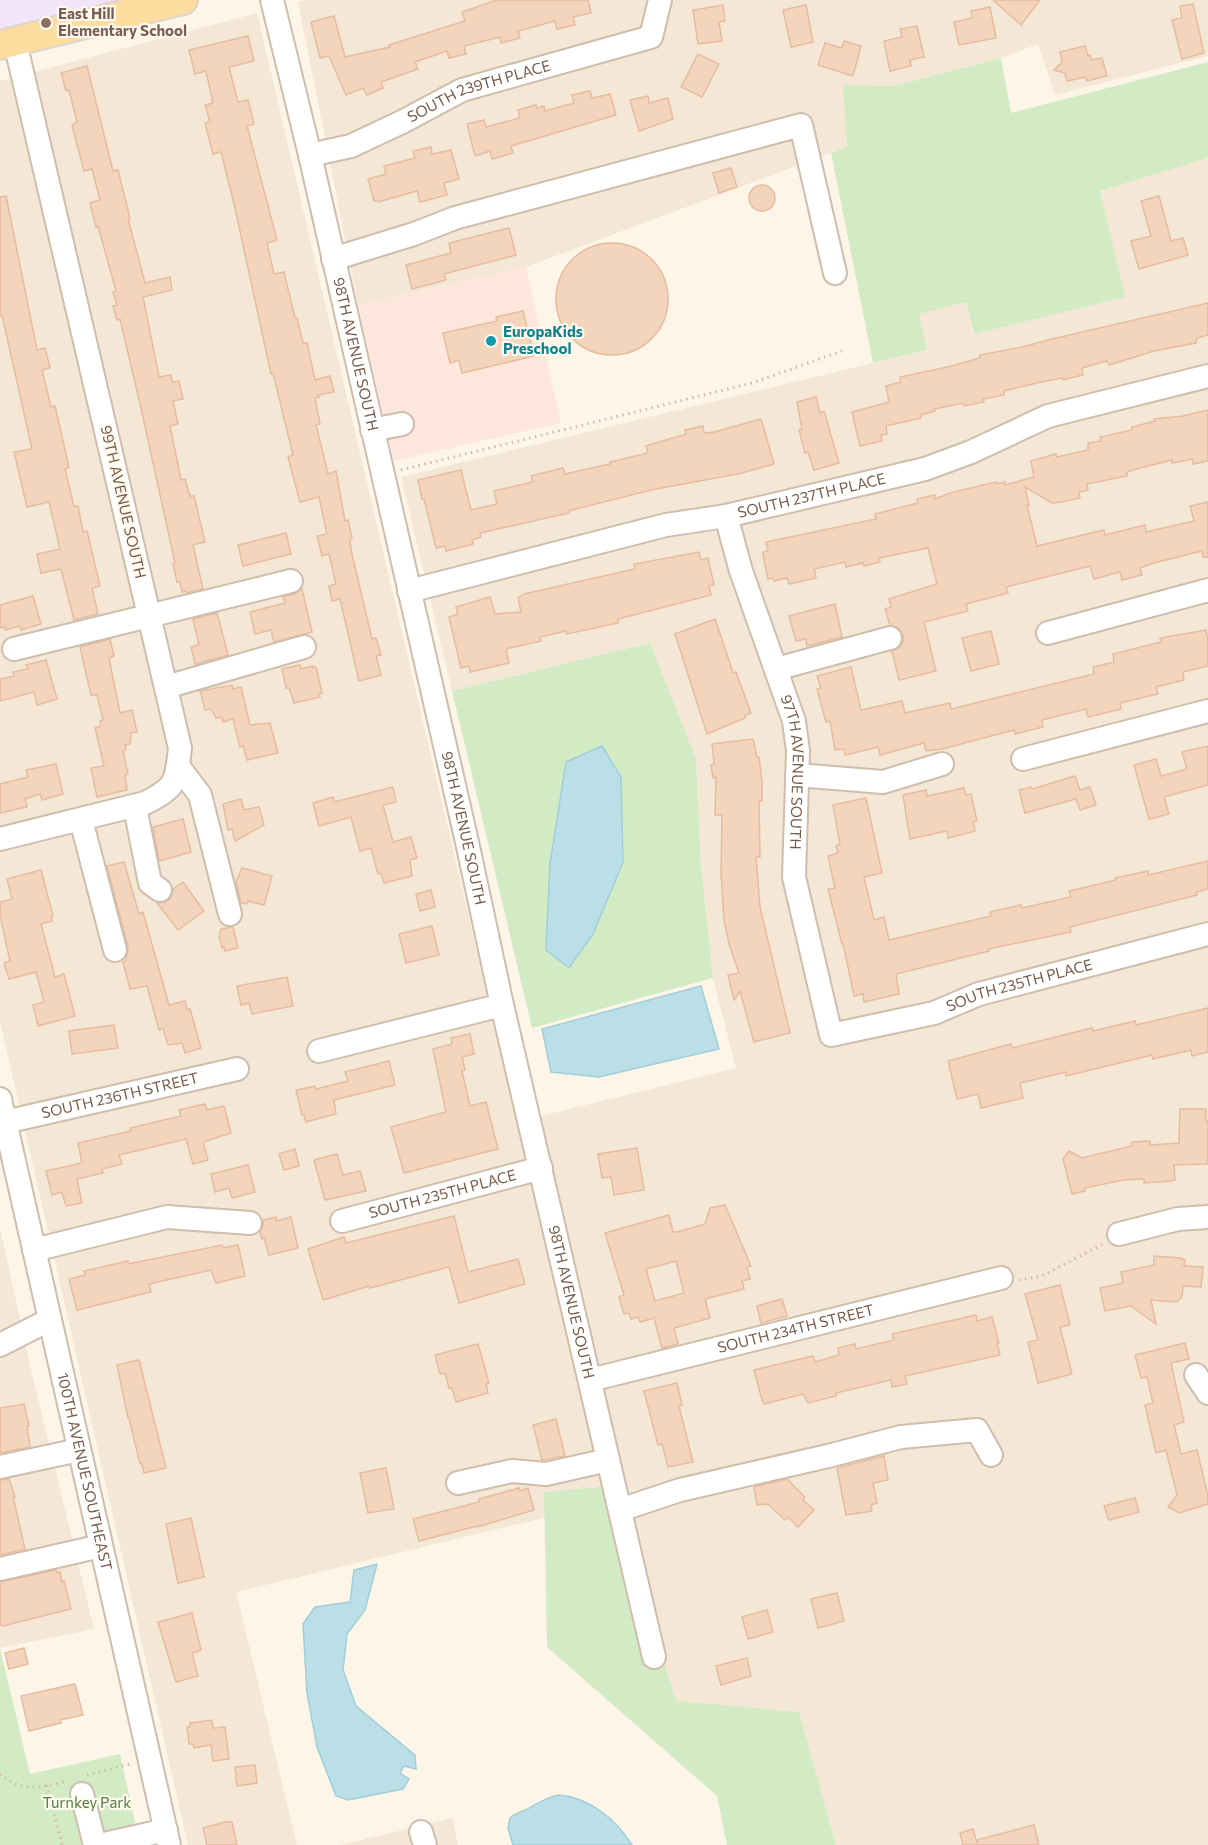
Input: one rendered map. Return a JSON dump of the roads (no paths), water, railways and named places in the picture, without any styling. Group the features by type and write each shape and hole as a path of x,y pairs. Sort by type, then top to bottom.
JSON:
{"main road":[{"path":"7,44 183,0"}],"street":[{"name":"98TH AVENUE SOUTH","path":"272,0 310,155 502,1005 654,1657"},
{"name":"SOUTH 239TH PLACE","path":"310,155 351,146 462,90 651,37 660,0"},
{"name":"99TH AVENUE SOUTH","path":"0,839 135,807 163,794 175,783 180,748 7,44"},
{"path":"333,259 414,234 455,218 801,125 835,273"},
{"name":"SOUTH 237TH PLACE","path":"409,591 666,525 726,516 925,469 971,452 1048,416 1208,376"},
{"path":"372,430 402,424"},
{"name":"97TH AVENUE SOUTH","path":"726,516 741,571 794,721 798,751 794,877 831,1035"},
{"path":"14,649 291,581"},
{"path":"1048,633 1208,590"},
{"path":"776,669 890,639"},
{"path":"166,687 304,646"},
{"path":"1023,759 1208,711"},
{"path":"797,775 883,782 942,764"},
{"path":"178,766 200,795 230,914"},
{"path":"135,807 150,883 160,890"},
{"path":"81,820 115,950"},
{"name":"SOUTH 235TH PLACE","path":"831,1035 934,1013 979,994 1208,934"},
{"path":"319,1051 502,1005"},
{"name":"SOUTH 236TH STREET","path":"4,1130 237,1069"},
{"name":"100TH AVENUE SOUTHEAST","path":"0,1100 4,1130 34,1250 168,1838"},
{"name":"SOUTH 235TH PLACE","path":"342,1221 541,1168"},
{"path":"34,1250 167,1217 250,1223"},
{"path":"1119,1234 1178,1219 1208,1217"},
{"name":"SOUTH 234TH STREET","path":"590,1380 1000,1278"},
{"path":"0,1346 49,1320"},
{"path":"620,1510 680,1491 901,1437 977,1430 991,1455"},
{"path":"0,1467 79,1450"},
{"path":"458,1483 512,1471 546,1474 608,1460"},
{"path":"0,1569 101,1546"},
{"path":"82,1794 94,1845"},
{"path":"100,1845 168,1838"}],"water":[{"path":"602,746 621,777 623,862 593,934 569,968 546,950 550,864 566,762"},
{"path":"701,986 719,1049 599,1077 551,1072 542,1029"},
{"path":"377,1564 365,1610 347,1634 343,1670 356,1706 415,1755 416,1769 404,1766 400,1773 409,1779 403,1789 348,1800 336,1796 317,1747 307,1693 303,1624 315,1607 350,1602 354,1570"},
{"path":"558,1795 580,1800 601,1811 618,1826 632,1845 513,1845 508,1828 510,1818"}],"place":[{"name":"East Hill Elementary School","path":"46,23"},
{"name":"EuropaKids Preschool","path":"491,341"}],"park label":[{"name":"Turnkey Park","path":"87,1803"}]}
